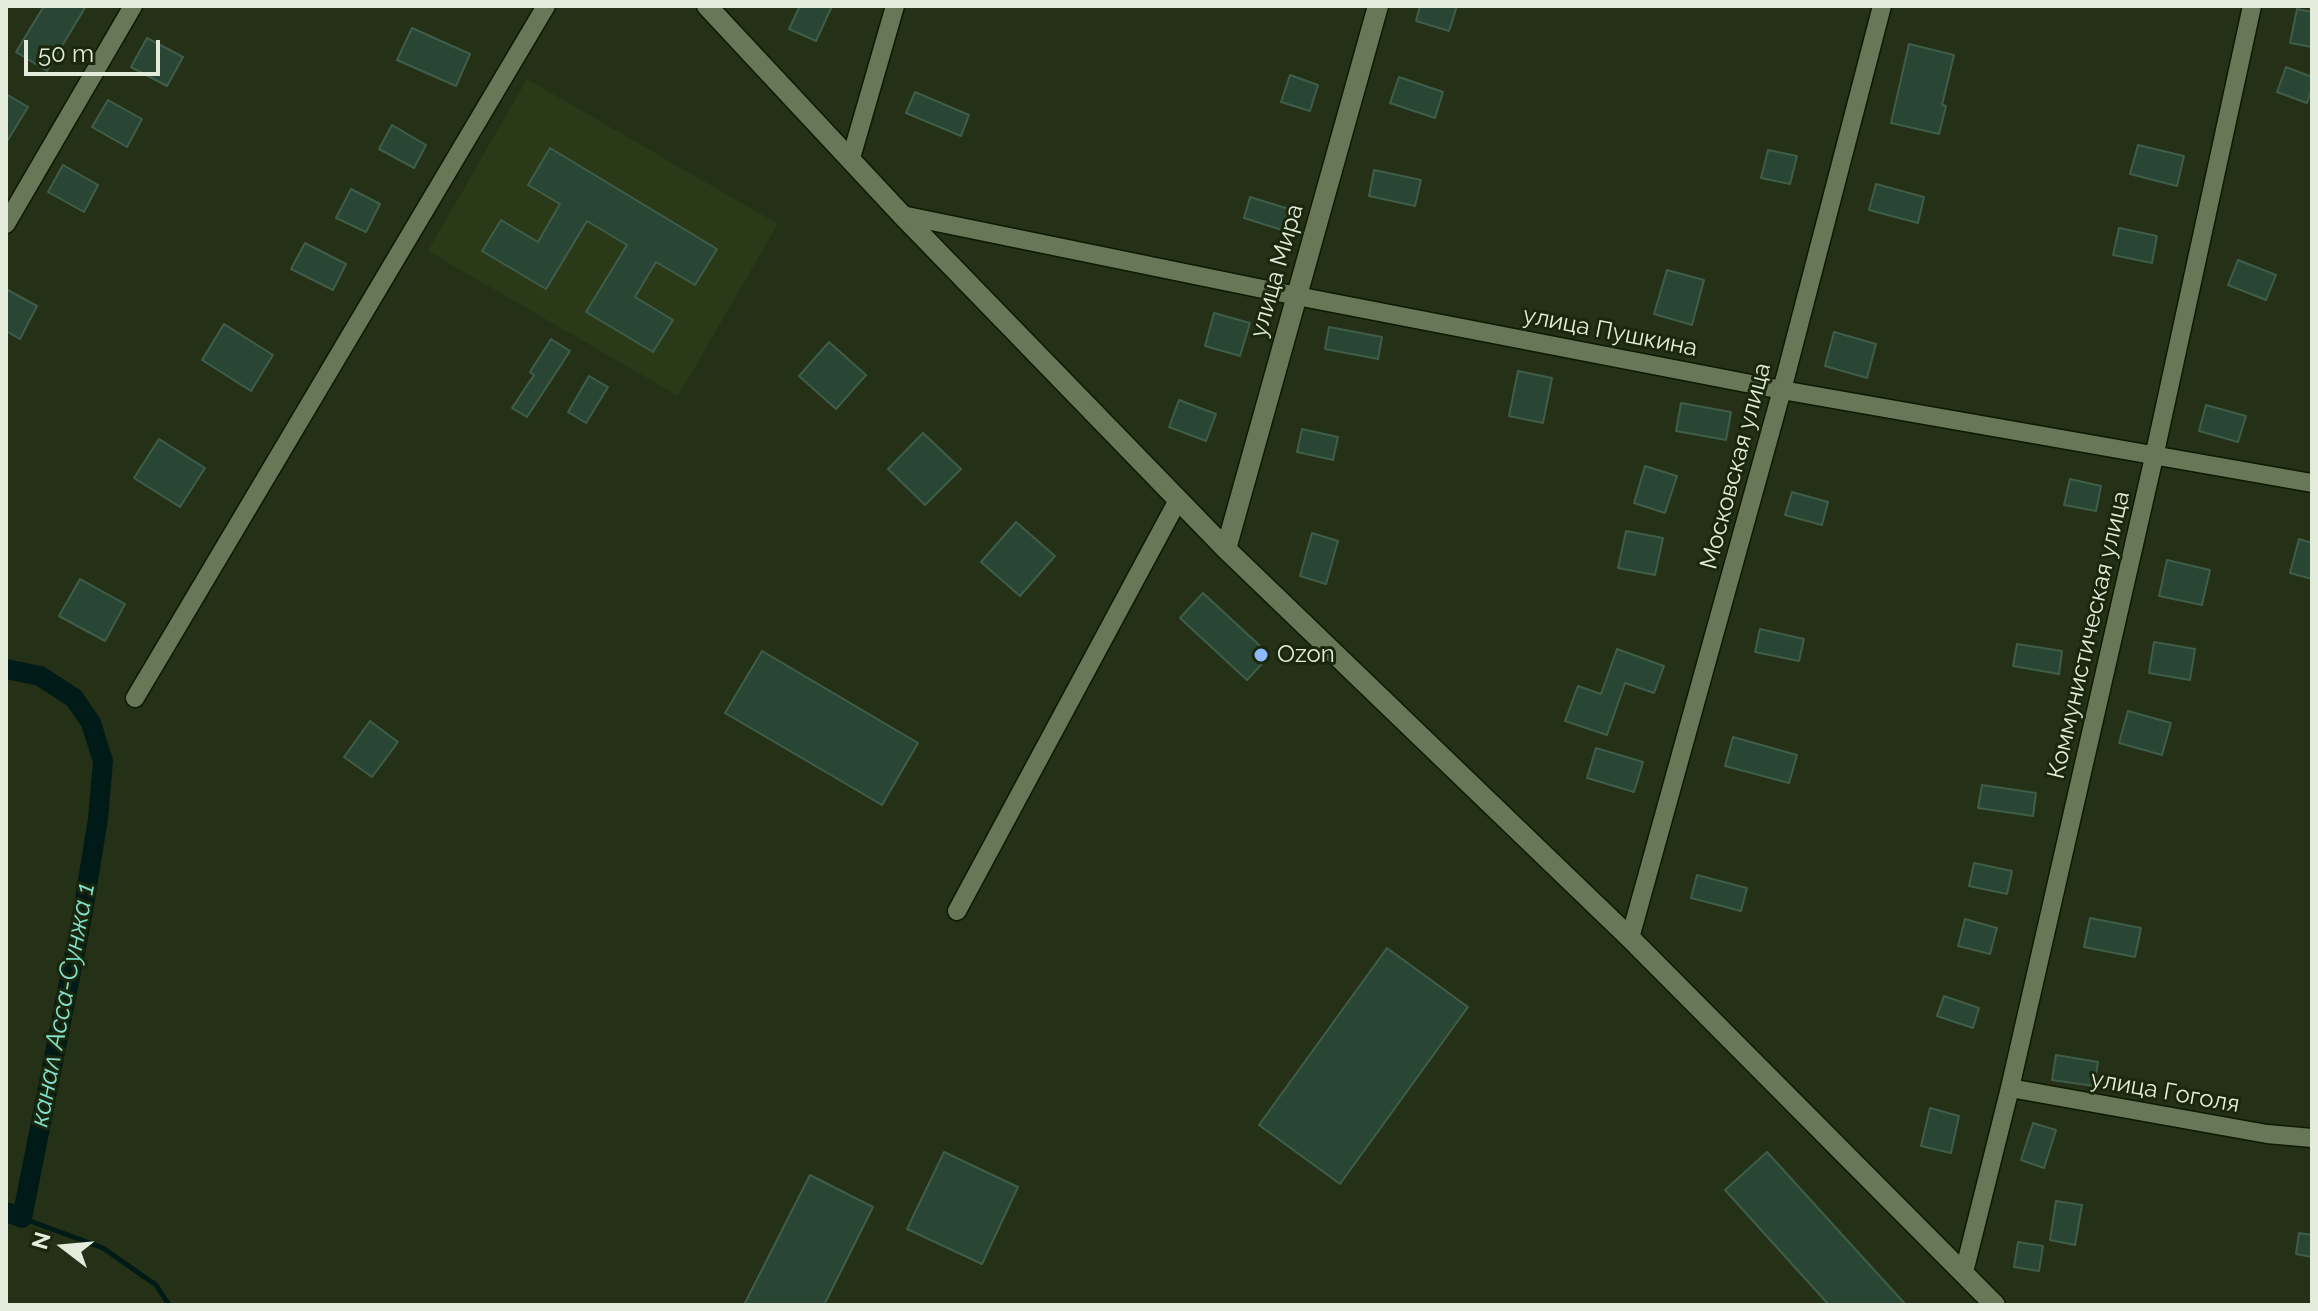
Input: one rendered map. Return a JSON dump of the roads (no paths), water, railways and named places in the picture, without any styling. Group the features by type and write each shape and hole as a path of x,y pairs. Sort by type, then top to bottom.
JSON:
{"main road":[{"path":"707,6 902,215 1226,549 1630,938 1995,1305"},
{"name":"улица Мира","path":"1226,549 1378,6"}],"street":[{"path":"6,224 133,6"},
{"path":"135,698 546,6"},
{"path":"851,158 895,6"},
{"name":"Московская улица","path":"1630,938 1782,390 1882,6"},
{"name":"Коммунистическая улица","path":"1964,1272 2010,1088 2154,457 2252,6"},
{"name":"улица Пушкина","path":"902,215 1297,296 1782,390 2312,483"},
{"path":"957,911 1178,500"},
{"name":"улица Гоголя","path":"2010,1088 2267,1134 2312,1138"}],"waterway":[{"name":"канал Асса-Сунжа 1","path":"6,669 40,676 74,698 91,723 103,761 98,819 82,917 22,1218 6,1212"},
{"name":"канал Асса-Сунжа 1","path":"22,1218 103,1248 156,1285 169,1305"}],"place":[{"name":"Ozon","path":"1261,655"}]}
